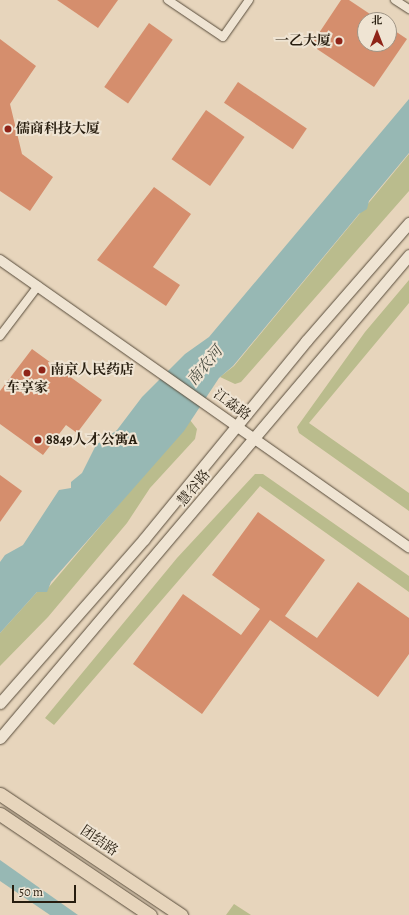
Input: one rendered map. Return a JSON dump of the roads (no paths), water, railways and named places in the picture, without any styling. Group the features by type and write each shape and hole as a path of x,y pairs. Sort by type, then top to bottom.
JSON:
{"main road":[{"name":"慧谷路","path":"0,702 144,539 236,426 409,223"},
{"name":"慧谷路","path":"0,738 409,255"},
{"name":"团结路","path":"0,794 180,915"},
{"path":"0,814 150,915"}],"street":[{"path":"168,0 223,37 249,0"},
{"path":"395,0 409,10"},
{"name":"江淼路","path":"0,260 162,372 236,426 409,547"},
{"path":"0,336 38,286"}],"water":[{"name":"南农河","path":"409,99 409,153 369,201 367,209 359,214 233,366 219,378 184,431 51,582 47,592 37,592 0,633 0,562 5,555 23,545 59,490 71,488 71,482 82,473 96,445 117,430 142,397 185,354 209,337"},
{"path":"0,860 78,915 50,915 0,881"}],"place":[{"name":"一乙大厦","path":"339,41"},
{"name":"儒商科技大厦","path":"8,129"},
{"name":"南京人民药店","path":"42,370"},
{"name":"车享家","path":"27,373"},
{"name":"8849人才公寓A","path":"38,440"}]}
